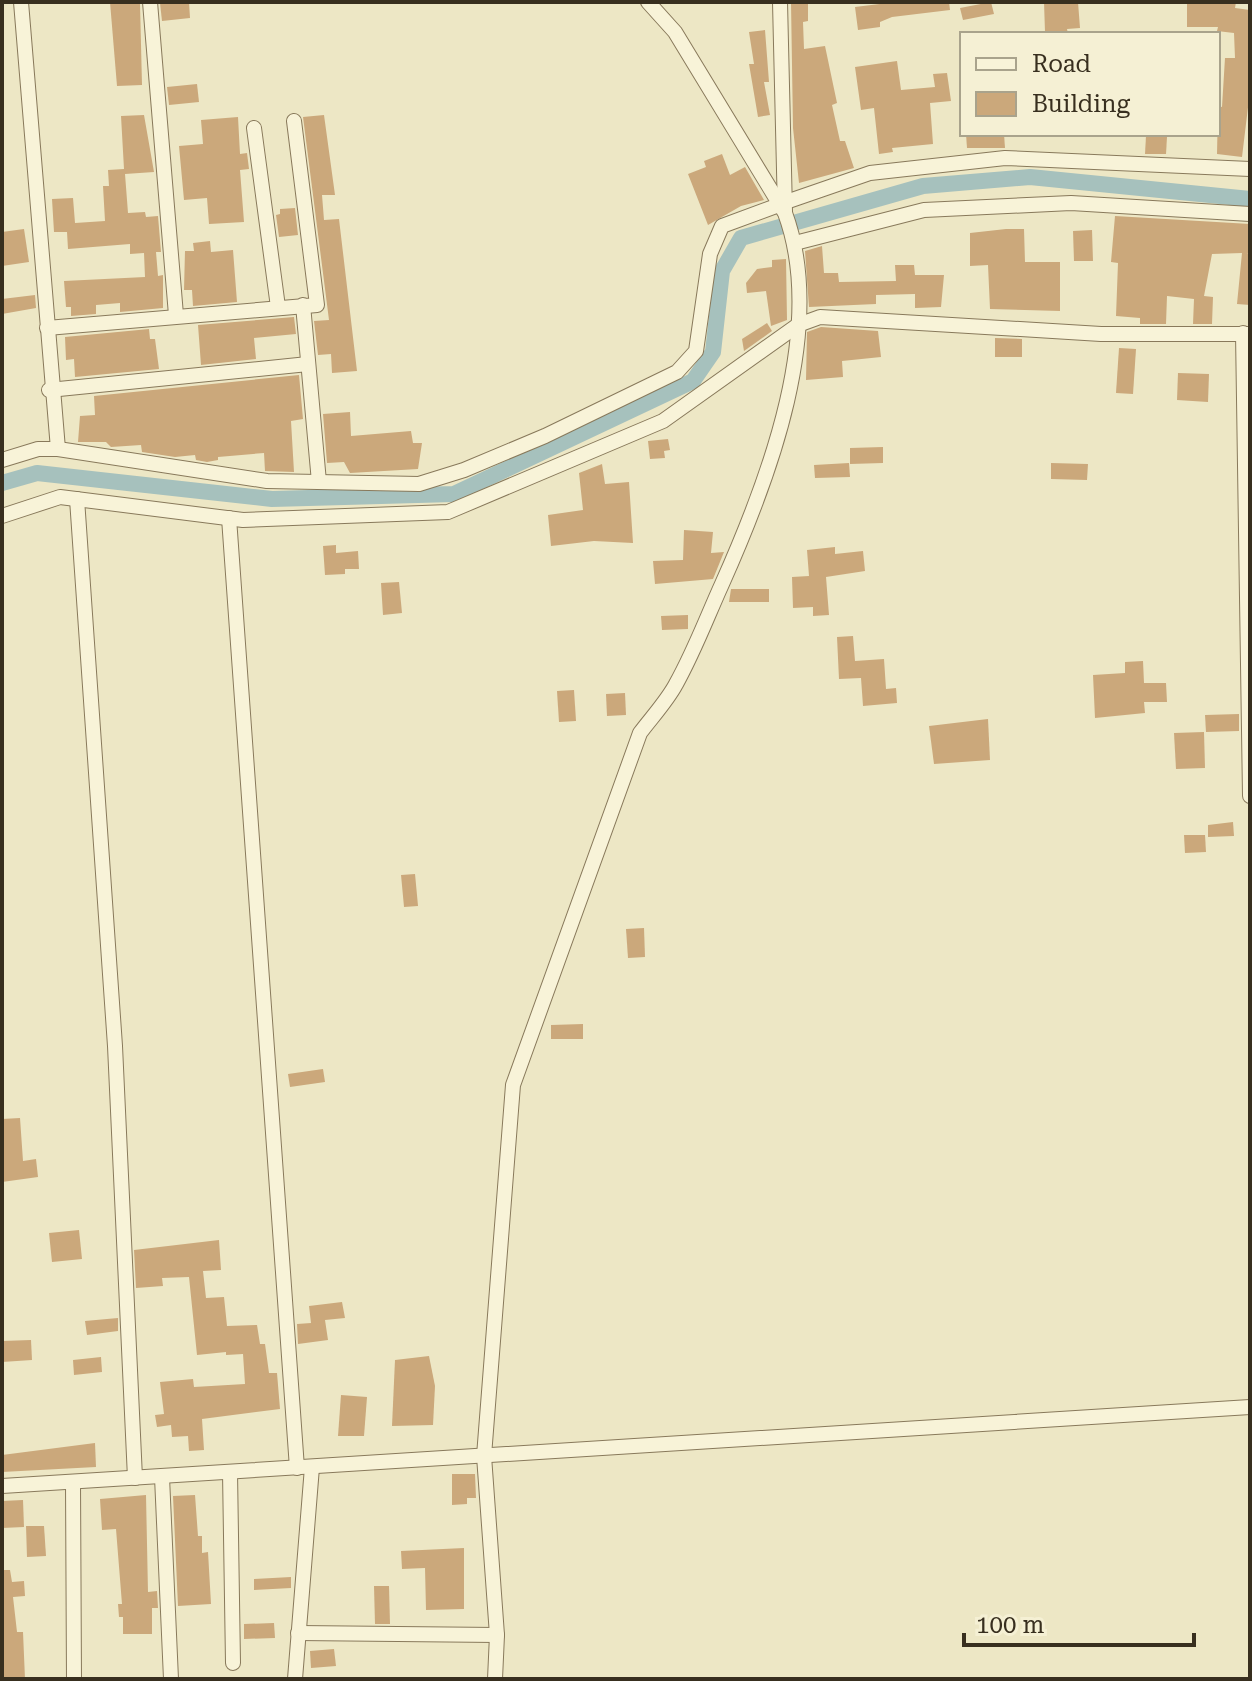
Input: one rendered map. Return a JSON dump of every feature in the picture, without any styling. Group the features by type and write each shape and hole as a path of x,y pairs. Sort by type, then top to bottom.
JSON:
{"street":[{"path":"21,2 58,449"},
{"path":"150,2 176,315"},
{"path":"495,1679 497,1635 484,1456 513,1085 640,733 675,686 756,509 789,402 798,325 795,243 784,211 675,32 648,2"},
{"path":"780,2 784,211"},
{"path":"47,328 317,305 294,121"},
{"path":"254,128 278,307"},
{"path":"2,460 38,449 58,449 267,481 419,484 464,470 545,436 677,372 696,351 710,254 722,226 784,211 870,173 1005,158 1250,169"},
{"path":"795,243 924,210 1071,203 1250,214"},
{"path":"303,305 319,482"},
{"path":"2,516 60,497 229,518 448,512 663,421 798,325 820,317 1101,334 1246,333 1250,796"},
{"path":"51,390 308,364"},
{"path":"77,499 115,1046 135,1478"},
{"path":"229,518 305,1467 295,1679"},
{"path":"2,1486 1250,1407"},
{"path":"230,1472 233,1663"},
{"path":"162,1477 171,1679"},
{"path":"73,1483 74,1679"},
{"path":"298,1633 497,1635"}],"building":[{"path":"110,2 140,4 142,85 117,86"},
{"path":"189,2 190,18 162,21 160,3"},
{"path":"791,2 808,2 808,21 803,22 804,49 825,46 837,103 832,105 840,141 845,141 854,168 799,183 793,128"},
{"path":"896,2 949,2 950,10 892,17 880,22 880,27 858,30 855,7"},
{"path":"991,2 994,14 963,20 960,8"},
{"path":"1044,2 1078,2 1080,28 1067,29 1068,32 1045,32"},
{"path":"1187,2 1236,2 1235,8 1250,10 1249,99 1242,157 1217,154 1225,58 1235,58 1234,33 1217,31 1218,27 1187,27"},
{"path":"765,30 769,82 764,82 770,115 758,117 749,64 754,64 749,32"},
{"path":"897,61 901,90 935,87 933,74 947,73 951,101 930,103 933,144 892,148 893,152 879,154 874,108 861,110 855,67"},
{"path":"197,84 199,102 169,105 167,87"},
{"path":"144,115 154,172 125,174 128,213 145,212 146,217 158,216 161,252 156,252 158,276 163,275 163,308 120,312 120,303 96,305 96,314 71,316 71,307 66,307 64,281 145,277 144,253 130,254 130,244 68,249 67,232 54,232 52,199 73,198 75,223 105,221 103,186 109,186 108,170 124,169 121,116"},
{"path":"324,115 335,195 322,195 324,220 339,219 357,371 332,373 331,354 318,355 314,321 329,320 303,117"},
{"path":"238,117 240,154 247,153 249,169 240,170 244,222 209,224 207,198 184,200 179,146 203,144 201,120"},
{"path":"966,136 1004,136 1005,148 967,148"},
{"path":"1146,136 1167,137 1166,154 1145,154"},
{"path":"722,154 730,175 745,167 764,200 741,206 708,225 688,174 706,167 704,161"},
{"path":"295,208 298,235 279,237 276,215 280,214 280,209"},
{"path":"1115,216 1250,224 1250,253 1247,253 1250,254 1250,305 1237,304 1242,253 1212,254 1204,296 1213,297 1212,324 1193,324 1194,299 1167,296 1166,324 1140,324 1140,318 1116,316 1118,263 1111,262"},
{"path":"24,229 29,262 2,266 2,232"},
{"path":"1024,229 1025,262 1060,262 1060,311 990,309 988,265 970,266 970,233"},
{"path":"1092,230 1093,261 1074,261 1073,231"},
{"path":"210,241 211,252 233,250 237,302 193,306 192,290 184,290 185,251 194,251 193,243"},
{"path":"822,246 824,273 838,273 839,282 896,281 895,265 914,265 915,275 944,275 941,307 915,308 915,294 876,295 876,304 809,307 805,251"},
{"path":"786,259 787,320 771,326 766,291 747,293 746,283 757,269 772,267 772,260"},
{"path":"35,295 36,308 2,314 2,299"},
{"path":"294,317 296,334 254,338 256,359 201,365 198,325"},
{"path":"767,323 772,331 744,351 742,339"},
{"path":"821,327 878,331 881,357 842,361 843,377 806,380 807,332"},
{"path":"149,329 150,339 155,339 159,369 75,377 74,359 66,360 65,337"},
{"path":"995,338 1022,339 1022,357 995,357"},
{"path":"1119,348 1136,349 1133,394 1116,393"},
{"path":"1178,373 1209,374 1208,402 1177,400"},
{"path":"299,375 303,419 291,421 294,472 265,471 264,453 218,457 218,460 207,462 196,460 195,455 175,457 142,452 141,445 111,447 106,442 78,442 80,416 95,415 94,396"},
{"path":"350,412 351,436 411,431 413,443 422,443 418,469 350,473 344,462 327,463 323,414"},
{"path":"668,439 670,450 664,451 665,458 650,459 648,441"},
{"path":"883,447 883,463 850,464 850,448"},
{"path":"849,463 850,477 815,478 814,465"},
{"path":"1051,463 1088,464 1087,480 1051,479"},
{"path":"602,464 605,484 629,482 633,543 594,541 551,546 548,515 583,510 579,473"},
{"path":"684,530 713,532 711,553 724,552 713,579 655,584 653,561 683,560"},
{"path":"336,545 336,553 358,551 359,569 345,569 345,574 325,575 323,546"},
{"path":"835,547 835,554 863,551 865,571 826,577 829,615 813,616 813,607 793,608 792,577 809,576 807,550"},
{"path":"399,582 402,613 383,615 381,583"},
{"path":"731,589 769,589 769,602 729,602"},
{"path":"688,615 688,629 662,630 661,616"},
{"path":"853,636 855,661 884,659 886,689 896,688 897,703 863,706 861,678 839,679 837,637"},
{"path":"1143,661 1144,683 1166,683 1167,702 1144,702 1145,713 1095,718 1093,675 1125,673 1125,662"},
{"path":"574,690 576,721 559,722 557,691"},
{"path":"625,693 626,715 607,716 606,694"},
{"path":"1239,714 1239,731 1206,732 1205,715"},
{"path":"988,719 990,760 934,764 929,726"},
{"path":"1204,732 1205,768 1176,769 1174,733"},
{"path":"1233,822 1234,836 1208,837 1208,825"},
{"path":"1184,835 1205,835 1206,852 1185,853"},
{"path":"415,874 418,906 404,907 401,875"},
{"path":"644,928 645,957 628,958 626,929"},
{"path":"583,1024 583,1039 551,1039 551,1025"},
{"path":"323,1069 325,1082 290,1087 288,1074"},
{"path":"20,1118 23,1161 36,1159 38,1177 2,1182 2,1119"},
{"path":"79,1230 82,1259 52,1262 49,1233"},
{"path":"219,1240 221,1270 203,1271 206,1298 224,1297 227,1326 257,1325 260,1344 265,1344 269,1373 277,1373 280,1409 202,1419 204,1450 189,1451 188,1436 172,1437 171,1425 157,1427 155,1415 164,1414 160,1382 193,1379 194,1387 245,1384 243,1354 197,1355 189,1277 162,1278 163,1286 136,1288 134,1250"},
{"path":"342,1302 345,1318 325,1320 328,1340 298,1344 297,1324 311,1323 309,1306"},
{"path":"118,1318 118,1331 87,1335 85,1321"},
{"path":"31,1340 32,1360 2,1362 2,1341"},
{"path":"429,1356 435,1386 433,1425 392,1426 395,1360"},
{"path":"101,1357 102,1372 74,1375 73,1360"},
{"path":"341,1395 367,1397 364,1436 338,1436"},
{"path":"95,1443 96,1467 2,1472 2,1455"},
{"path":"452,1474 475,1474 476,1498 467,1498 467,1504 452,1505"},
{"path":"146,1495 148,1592 157,1591 158,1608 152,1608 152,1634 123,1634 123,1617 119,1617 118,1604 122,1604 116,1529 102,1530 100,1499"},
{"path":"195,1495 198,1536 202,1536 202,1553 208,1552 211,1604 178,1606 173,1496"},
{"path":"23,1500 24,1527 2,1528 2,1501"},
{"path":"26,1526 44,1526 46,1556 27,1557"},
{"path":"464,1548 464,1609 426,1610 425,1568 402,1569 401,1551"},
{"path":"2,1570 10,1570 12,1582 24,1581 25,1596 13,1597 17,1632 23,1632 25,1679 2,1679"},
{"path":"291,1577 291,1588 254,1590 254,1579"},
{"path":"374,1586 389,1586 390,1624 375,1624"},
{"path":"274,1623 275,1638 244,1639 244,1624"},
{"path":"334,1649 336,1666 311,1668 310,1651"}],"waterway":[{"path":"2,483 37,473 272,499 454,494 693,381 713,352 722,271 741,238 923,186 1030,177 1250,199"}]}
